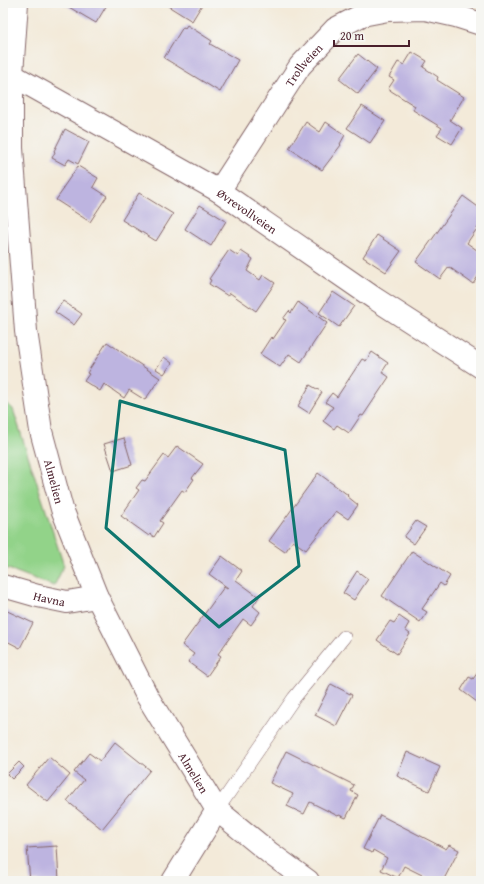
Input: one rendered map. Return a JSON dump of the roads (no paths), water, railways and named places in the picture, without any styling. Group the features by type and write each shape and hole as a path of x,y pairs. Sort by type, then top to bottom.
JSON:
{"street":[{"name":"Almelien","path":"17,3 8,72 19,252 26,331 40,431 62,509 97,597 147,696 217,810 271,854 308,881"},
{"name":"Trollveien","path":"220,191 300,66 335,29 362,15 388,10 425,9 456,16 481,24"},
{"name":"Øvrevollveien","path":"8,72 220,191 374,298 481,367"},
{"name":"Havna","path":"3,586 38,596 67,602 97,597"},
{"path":"173,881 217,810"}],"lane":[{"path":"217,810 294,698 344,637"}]}
